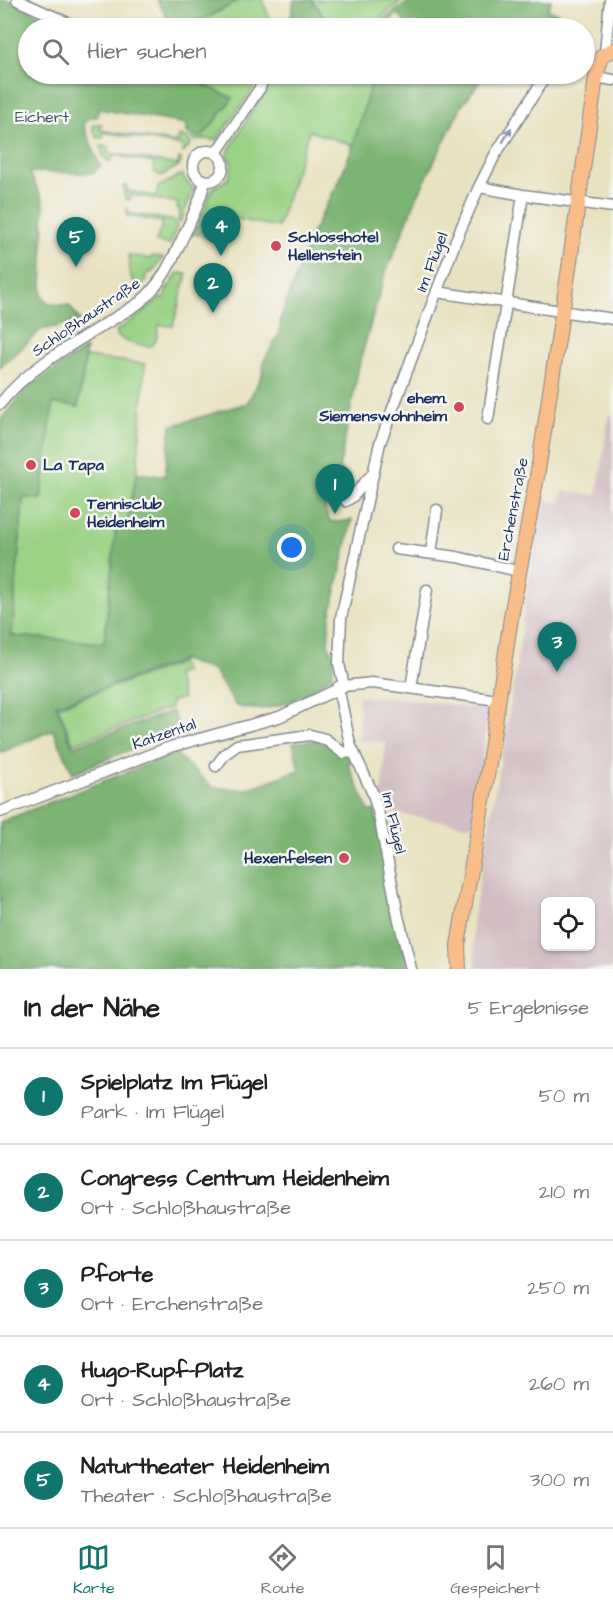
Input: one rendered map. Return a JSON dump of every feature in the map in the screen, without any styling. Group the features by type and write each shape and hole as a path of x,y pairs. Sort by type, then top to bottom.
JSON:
{"main road":[{"name":"Erchenstraße","path":"459,969 458,945 518,571 538,471 602,60"}],"street":[{"path":"17,0 58,18"},
{"path":"610,0 602,60 613,80"},
{"path":"205,181 194,171 194,159 204,151 216,153 261,84"},
{"name":"Im Flügel","path":"411,969 398,916 379,815 373,794 346,728 339,664 341,618 380,443 456,240 479,187 505,139 541,84"},
{"name":"Schloßhaustraße","path":"0,404 14,388 37,369 140,303 154,289 169,268 200,200 205,181 215,179 222,171 222,159 216,153"},
{"path":"479,187 613,207"},
{"path":"488,419 523,195"},
{"path":"437,292 613,320"},
{"name":"Im Flügel","path":"346,501 356,495 362,483 372,475"},
{"path":"431,553 437,510"},
{"path":"396,549 431,553 503,566 518,571"},
{"path":"411,688 427,590"},
{"path":"341,686 372,683 498,700"},
{"name":"Katzental","path":"0,812 170,747 279,717 341,686"},
{"path":"216,766 225,754 237,746 310,735 325,739 344,753 354,752"}],"shaded area":[{"path":"609,415 613,415 613,969 476,969 472,924 516,670 540,500 561,503 563,491 597,495"},
{"path":"359,696 411,699 489,710 473,826 380,811 386,742 360,741"}],"green space":[{"name":"Eichert","path":"0,0 7,0 46,18 18,18 18,84 202,84 233,98 204,135 197,137 186,131 186,124 99,109 97,117 91,117 84,126 100,166 94,173 29,172 44,202 42,295 48,304 69,305 81,321 41,330 0,368"},
{"path":"157,0 238,0 206,18 167,18"},
{"path":"238,0 263,0 269,18 206,18"},
{"path":"294,0 311,0 324,18 291,18"},
{"path":"311,0 402,0 380,18 324,18"},
{"path":"411,0 551,0 548,10 560,14 559,18 402,18 399,14 393,18 386,18"},
{"path":"202,84 255,84 217,140 195,141 186,131 193,133 233,98"},
{"path":"268,84 371,84 353,145 309,131 278,227 225,217 218,239 202,236 204,222 202,222 199,235 194,234 213,188 229,178 232,164 227,156"},
{"path":"371,84 478,84 461,107 418,195 384,277 360,361 339,469 350,476 350,482 342,500 326,505 325,511 330,521 352,520 330,617 328,645 334,656 332,675 311,691 287,702 275,706 249,708 236,706 214,671 183,660 56,705 73,747 172,711 180,729 73,773 53,730 0,753 1,419 28,388 86,348 78,407 53,403 41,499 23,498 12,636 104,643 116,527 126,527 137,473 165,476 171,426 247,403 263,373 264,361 279,334 281,317 310,237 339,181 353,145"},
{"path":"101,124 100,130 177,143 179,136 187,138 191,144 182,152 183,146 104,132 103,138 98,138 93,131 93,126"},
{"path":"101,146 109,147 109,153 178,165 179,158 181,159 180,165 161,176 153,171 154,163 114,155 112,162 108,161 103,156"},
{"path":"182,174 194,189 180,223 178,203 131,195 130,200 125,199 123,187 127,185 127,191 156,196 158,187"},
{"path":"127,207 128,213 175,221 177,227 170,245 156,242 163,222 127,216"},
{"path":"128,255 151,259 152,256 163,258 151,273 149,272 145,277 147,280 136,291 135,283 131,278"},
{"path":"178,273 187,274 173,326 159,325 156,341 151,346 123,340 116,334 116,331 142,314 160,298 163,299"},
{"name":"Tennisclub Heidenheim","path":"86,357 145,364 137,473 126,527 116,527 104,643 12,636 23,498 41,499 53,403 78,406"},
{"path":"180,663 185,672 176,675 183,698 170,702 171,707 73,744 58,706"},
{"path":"318,740 351,756 353,761 348,764 369,811 375,810 408,969 0,969 0,822 175,753 212,787 244,790 299,770 293,743"}],"place":[{"name":"Schlosshotel Hellenstein","path":"276,246"},
{"name":"Hugo-Rupf-Platz","path":"221,256"},
{"name":"Naturtheater Heidenheim","path":"76,267"},
{"name":"Congress Centrum Heidenheim","path":"213,313"},
{"name":"ehem. Siemenswohnheim","path":"459,407"},
{"name":"La Tapa","path":"31,465"},
{"name":"Tennisclub Heidenheim","path":"75,513"},
{"name":"Spielplatz Im Flügel","path":"335,514"},
{"name":"Pforte","path":"557,672"},
{"name":"Hexenfelsen","path":"344,858"}]}
